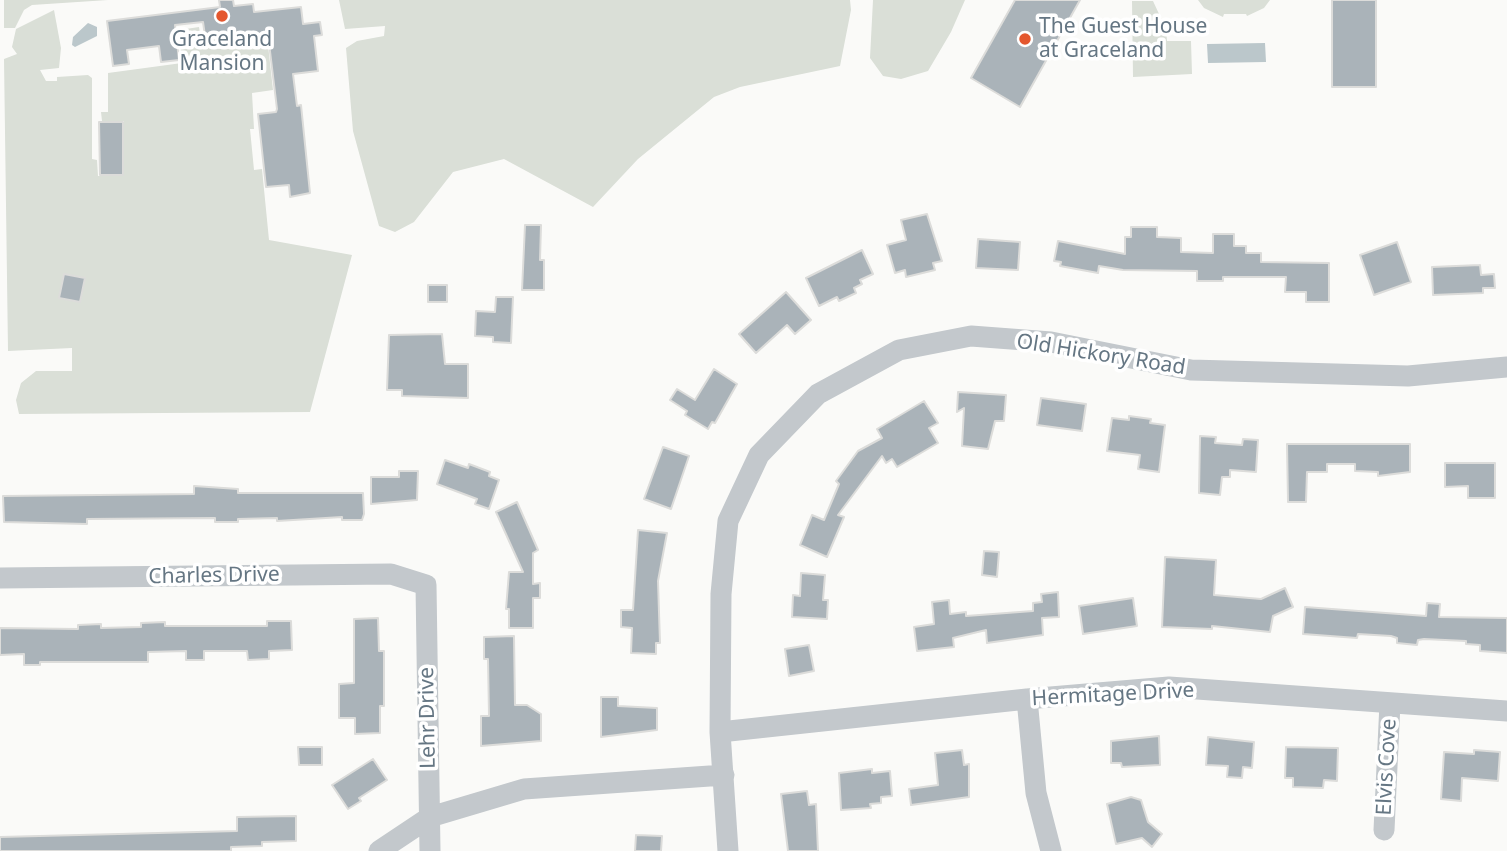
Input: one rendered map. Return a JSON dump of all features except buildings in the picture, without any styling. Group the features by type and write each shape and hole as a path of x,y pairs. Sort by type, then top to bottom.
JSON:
{"street":[{"name":"Old Hickory Road","path":"728,851 720,732 721,594 728,521 759,455 818,394 899,350 971,336 1051,342 1191,370 1408,376 1507,367"},
{"name":"Charles Drive","path":"0,578 391,574 426,585"},
{"name":"Lehr Drive","path":"426,585 430,851"},
{"name":"Hermitage Drive","path":"720,732 1027,699 1170,687 1507,711"},
{"path":"1027,699 1036,793 1051,851"},
{"name":"Elvis Cove","path":"1384,830 1390,704"},
{"path":"379,851 430,817 524,789 724,775"}],"shaded area":[{"path":"4,0 108,0 32,5 24,10 15,28 4,28"},
{"path":"339,0 850,0 851,10 840,66 740,87 714,97 638,159 593,207 504,159 453,172 414,222 395,232 379,226 353,131 346,48 357,41 384,36 385,26 345,29"},
{"path":"873,0 965,0 951,32 928,71 901,79 883,76 870,58"},
{"path":"1198,0 1270,0 1264,8 1247,16 1224,14 1223,17 1204,8"},
{"path":"1132,1 1153,1 1166,29 1167,41 1191,41 1192,74 1133,77"},
{"path":"54,10 61,48 59,68 40,70 46,81 57,81 57,77 88,75 92,78 92,159 97,160 98,176 124,175 124,121 102,121 101,112 108,112 108,73 182,63 179,30 199,27 201,39 215,38 218,49 268,45 273,90 252,93 254,129 250,129 254,170 262,169 269,240 352,255 310,412 19,414 16,400 21,383 36,371 72,371 72,348 8,351 4,59 17,54 12,47 16,29"},
{"path":"88,23 97,27 97,36 75,47 72,45 73,37"},
{"path":"1265,43 1266,62 1208,63 1207,44"}],"place":[{"name":"Graceland Mansion","path":"222,16"},
{"name":"The Guest House at Graceland","path":"1025,39"}]}
